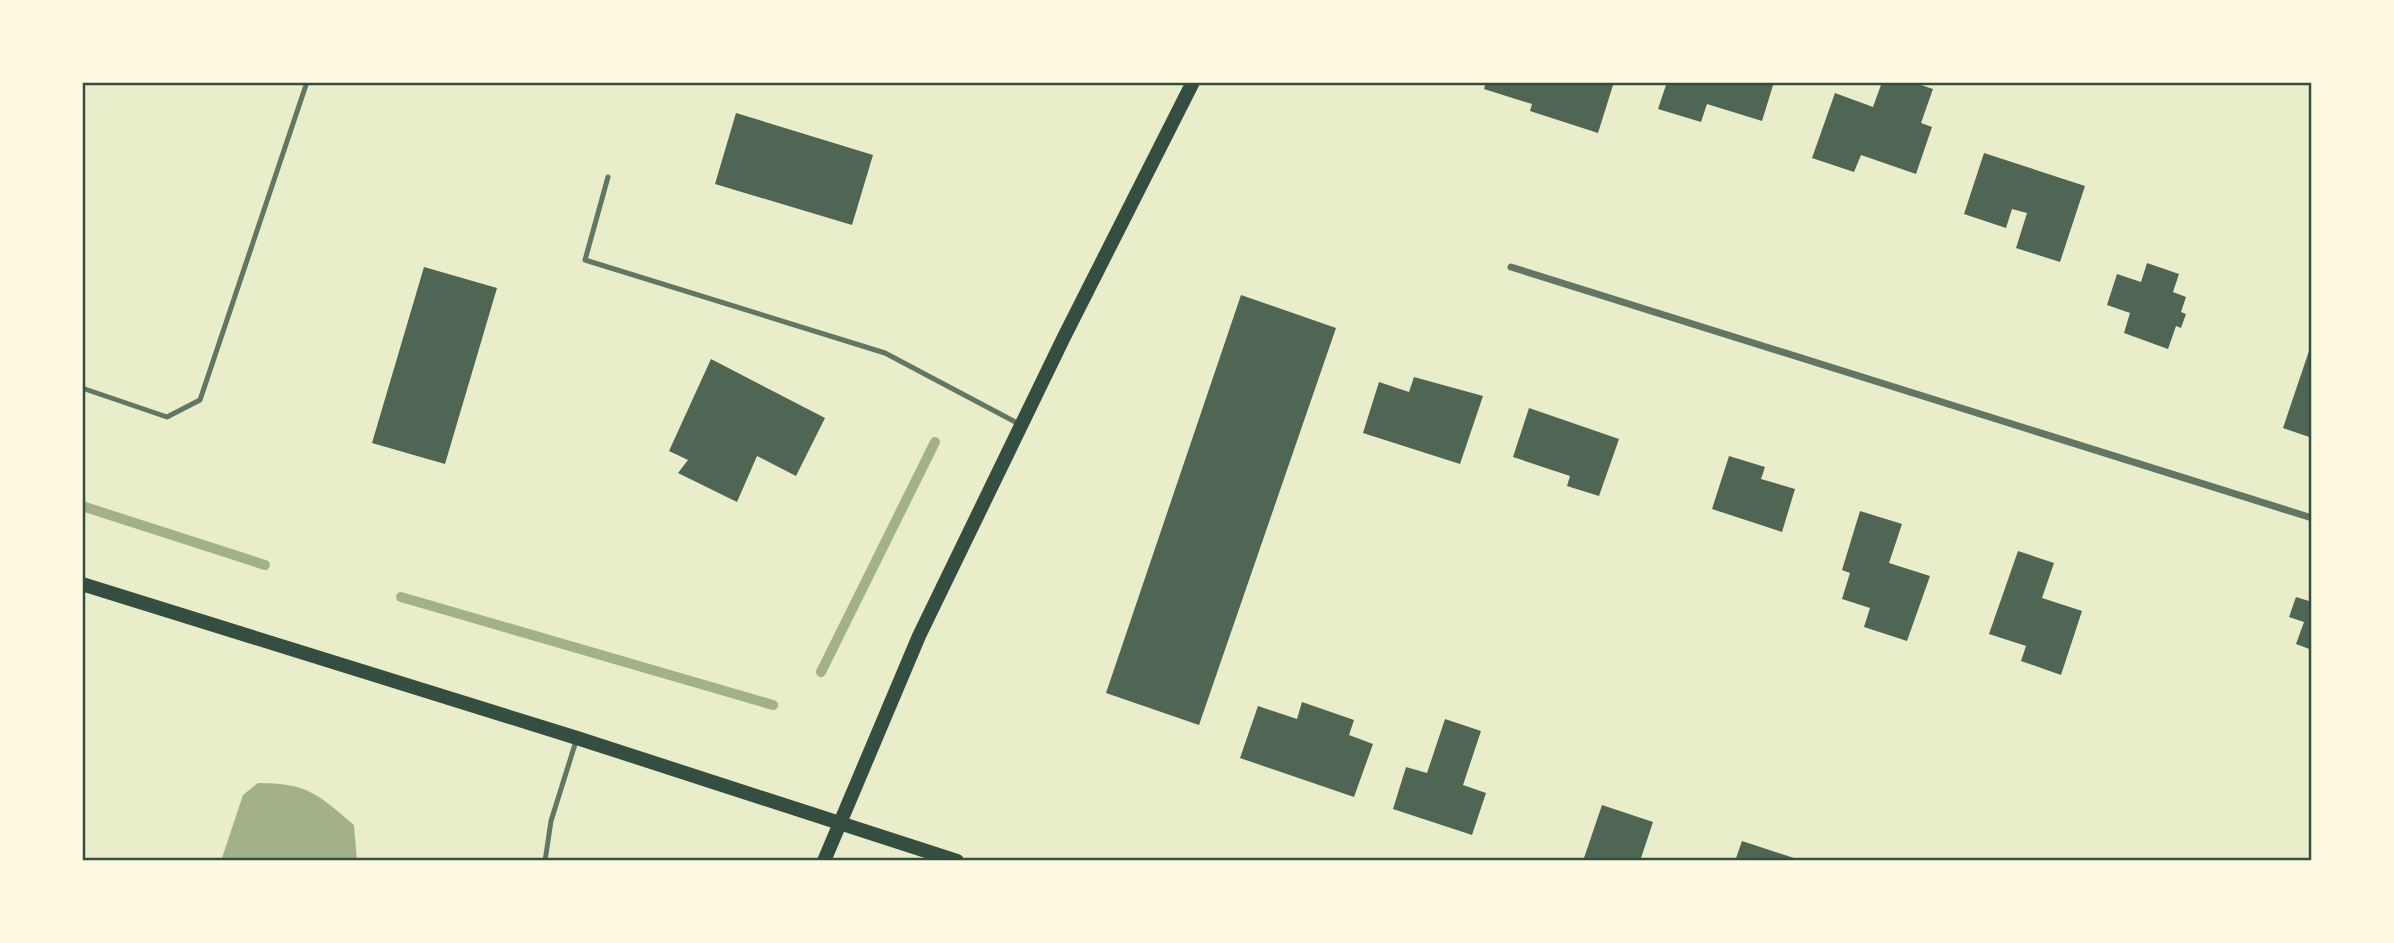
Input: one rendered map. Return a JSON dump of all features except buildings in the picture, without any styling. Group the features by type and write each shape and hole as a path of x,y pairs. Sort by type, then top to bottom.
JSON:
{"main road":[{"path":"824,861 898,681 1021,425 1193,82"},
{"path":"82,584 577,738 957,861"}],"street":[{"path":"1511,267 2312,518"}],"lane":[{"path":"82,388 167,416 200,400 307,82"},
{"path":"608,177 585,260 885,353 1021,425"},
{"path":"545,861 551,821 577,738"}],"shaded area":[{"path":"258,783 301,788 330,805 354,825 357,861 221,861 243,795"}],"waterway":[{"path":"821,672 935,442"},
{"path":"82,506 265,565"},
{"path":"401,597 773,705"}]}
